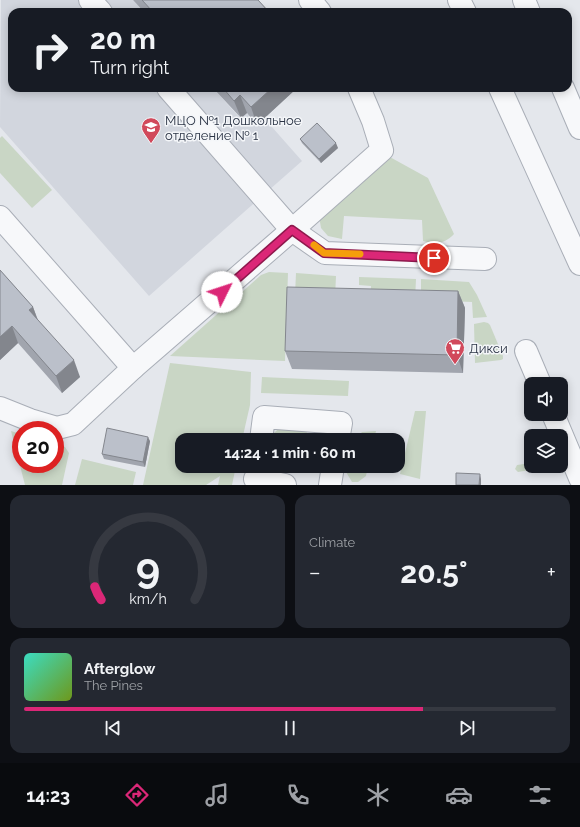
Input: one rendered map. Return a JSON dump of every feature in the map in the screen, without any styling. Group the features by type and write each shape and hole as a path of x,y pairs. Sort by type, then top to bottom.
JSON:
{"street":[{"path":"90,0 97,8"},
{"path":"310,0 317,8"},
{"path":"171,92 292,230 324,253 485,259"},
{"path":"0,408 30,420 57,428 73,424 133,368 382,150 373,121 361,92"},
{"path":"502,92 580,264"},
{"path":"565,92 580,128"},
{"path":"0,217 133,368"},
{"path":"526,351 537,377"},
{"path":"262,433 264,417 341,422 339,433"},
{"path":"556,421 580,478"},
{"path":"330,485 332,473"},
{"path":"255,477 286,485"}],"shaded area":[{"name":"МЦО №1 Дошкольное отделение № 1","path":"1,0 133,0 140,8 8,8 8,92 217,92 240,118 247,113 257,124 264,118 302,161 149,296 0,127"}],"green space":[{"path":"2,136 52,190 32,208 0,173 0,138"},
{"path":"388,156 428,178 454,234 447,240 432,243 423,241 422,220 344,216 342,239 328,236 321,228 319,216"},
{"path":"269,272 288,273 285,361 170,356 261,275"},
{"path":"296,273 336,276 335,298 295,295"},
{"path":"359,277 416,279 415,300 370,298 371,286 359,285"},
{"path":"421,279 469,282 487,317 473,318 472,302 447,301 421,295"},
{"path":"484,322 490,325 503,359 475,363 474,324"},
{"path":"170,363 251,372 250,405 244,433 175,433 175,473 235,473 232,485 218,485 220,476 206,485 143,485"},
{"path":"262,377 349,381 348,396 261,393"},
{"path":"415,411 426,411 420,479 400,474 405,473 405,453"},
{"path":"284,426 306,431 307,433 274,433"},
{"path":"376,431 376,433 361,433"},
{"path":"65,447 69,453 62,485 25,485 22,473 64,473"},
{"path":"82,459 136,472 133,485 75,485"},
{"path":"524,464 524,471 518,472 515,469 517,465"},
{"path":"347,473 367,473 366,476 358,482 352,482"}],"building":[{"path":"142,0 258,0 265,8 149,8"},
{"path":"226,92 268,92 251,107 240,95 234,101"},
{"path":"317,123 336,143 319,159 300,139"},
{"path":"0,270 33,307 29,310 74,360 56,376 12,326 0,337"},
{"path":"287,287 458,291 457,355 285,351"},
{"path":"107,428 148,437 143,462 102,454"},
{"path":"456,473 480,474 479,485 456,485"}],"slow traffic":[{"path":"314,245 324,253 360,254"}],"place":[{"name":"МЦО №1 Дошкольное отделение № 1","path":"151,144"},
{"name":"Дикси","path":"455,365"}],"route":[{"path":"222,292 292,230 324,253 434,258"}]}
